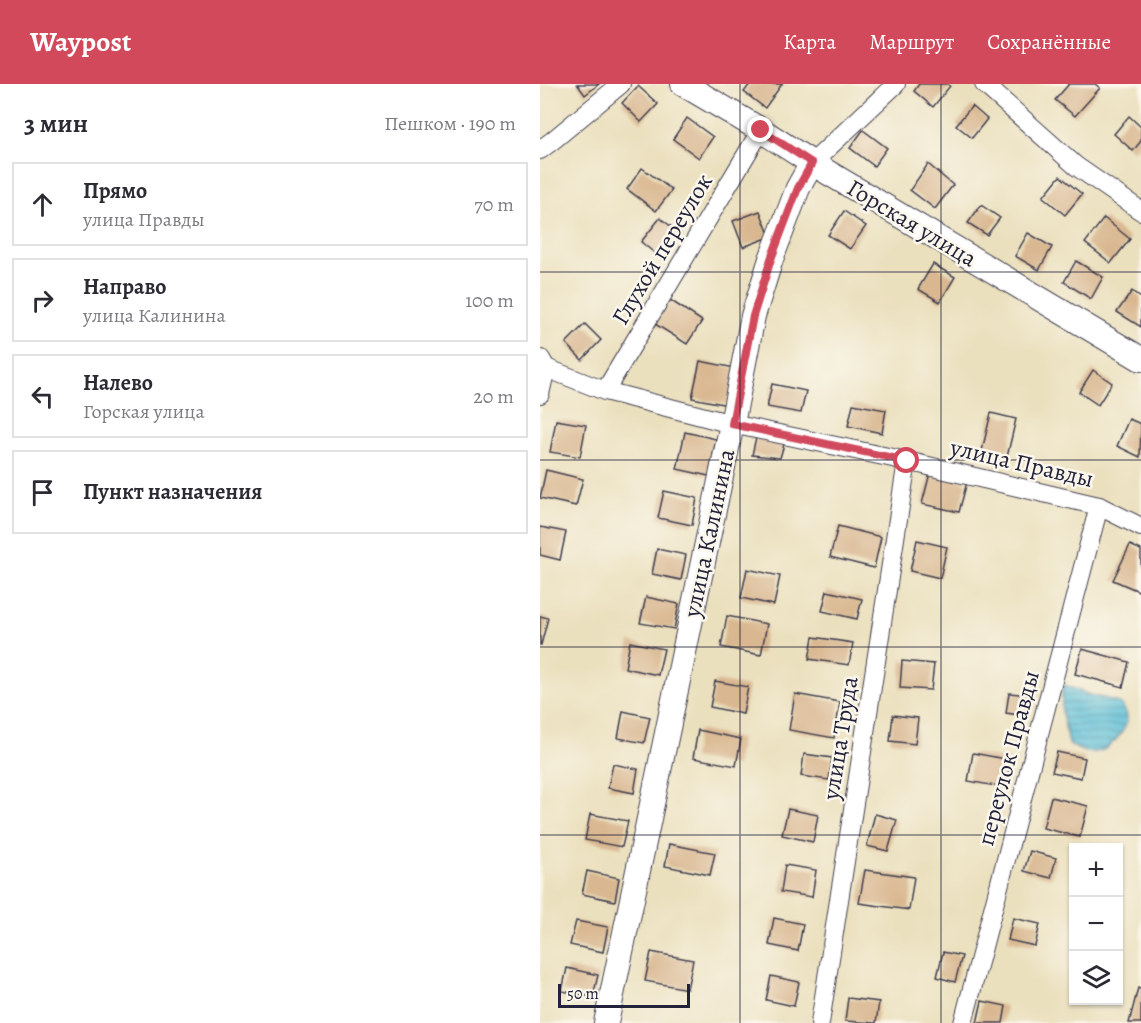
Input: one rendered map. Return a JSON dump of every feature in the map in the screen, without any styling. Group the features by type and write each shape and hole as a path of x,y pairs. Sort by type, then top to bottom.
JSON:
{"main road":[{"name":"Горская улица","path":"683,84 1141,359"},
{"name":"улица Калинина","path":"606,1023 753,316 771,259 798,188 812,163"}],"street":[{"path":"540,150 621,84"},
{"name":"улица Калинина","path":"812,163 896,84"},
{"path":"984,84 1076,165 1141,211"},
{"name":"Глухой переулок","path":"605,392 761,130"},
{"path":"540,394 542,364"},
{"name":"улица Правды","path":"542,364 605,392 732,424 907,461 1099,506 1141,527"},
{"name":"улица Труда","path":"820,1023 907,461"},
{"name":"переулок Правды","path":"963,1023 1099,506"}],"water":[{"path":"1062,684 1121,704 1127,717 1124,728 1106,748 1089,752 1069,744 1062,714"}],"building":[{"path":"577,84 599,84 585,95"},
{"path":"750,84 782,84 765,108 744,92"},
{"path":"919,84 947,84 950,86 933,107 914,91"},
{"path":"1069,84 1095,84 1100,88 1075,116 1055,100"},
{"path":"638,86 658,104 641,122 622,103"},
{"path":"972,106 987,119 972,138 956,125"},
{"path":"1129,116 1141,127 1141,141 1133,151 1114,134"},
{"path":"687,118 713,137 699,158 673,139"},
{"path":"863,130 887,148 874,166 850,148"},
{"path":"928,164 953,185 935,209 910,190"},
{"path":"642,168 672,190 656,211 627,189"},
{"path":"1060,176 1082,194 1065,215 1043,197"},
{"path":"981,205 1000,218 987,235 968,223"},
{"path":"760,211 770,237 743,247 733,221"},
{"path":"844,211 866,226 850,249 828,235"},
{"path":"660,218 681,234 662,259 641,242"},
{"path":"1104,218 1130,239 1111,263 1085,243"},
{"path":"1028,233 1052,247 1039,270 1015,256"},
{"path":"1076,261 1103,277 1091,299 1064,282"},
{"path":"933,264 955,277 940,302 918,289"},
{"path":"1132,291 1141,298 1141,327 1117,312"},
{"path":"670,300 702,321 687,344 655,324"},
{"path":"585,324 601,340 582,360 566,343"},
{"path":"700,361 735,368 728,405 692,398"},
{"path":"1093,370 1112,383 1098,405 1079,392"},
{"path":"772,384 806,391 801,413 767,407"},
{"path":"853,404 886,410 882,433 848,426"},
{"path":"991,413 1016,419 1006,461 981,455"},
{"path":"1129,419 1141,424 1140,457 1117,446"},
{"path":"556,420 586,425 580,457 550,452"},
{"path":"685,432 716,439 709,476 677,469"},
{"path":"756,437 785,441 780,458 752,455"},
{"path":"546,470 583,479 576,506 540,498"},
{"path":"930,473 967,482 959,512 922,504"},
{"path":"664,491 697,498 692,525 658,518"},
{"path":"838,526 881,537 874,568 830,557"},
{"path":"540,527 566,532 560,560 540,555"},
{"path":"917,540 947,547 940,578 910,571"},
{"path":"1130,545 1141,550 1141,592 1113,580"},
{"path":"657,549 686,555 681,580 652,574"},
{"path":"747,569 780,576 774,605 741,598"},
{"path":"827,591 862,599 857,619 822,611"},
{"path":"646,597 679,604 674,629 640,623"},
{"path":"540,616 548,618 541,645 540,645"},
{"path":"727,616 767,624 761,655 721,647"},
{"path":"813,637 853,643 849,665 809,659"},
{"path":"630,642 664,649 658,675 625,668"},
{"path":"1082,649 1129,662 1123,687 1075,674"},
{"path":"902,661 934,664 931,690 900,688"},
{"path":"715,681 748,687 743,714 710,707"},
{"path":"1009,693 1029,695 1027,716 1006,713"},
{"path":"795,694 840,702 834,738 789,730"},
{"path":"623,711 650,717 644,743 618,738"},
{"path":"893,715 918,718 915,744 890,741"},
{"path":"698,730 741,739 736,766 693,758"},
{"path":"1057,752 1085,758 1081,778 1052,772"},
{"path":"973,753 1011,760 1006,788 968,781"},
{"path":"804,754 832,758 829,780 801,776"},
{"path":"613,764 638,769 634,793 608,788"},
{"path":"1051,797 1088,806 1080,837 1043,828"},
{"path":"788,809 818,815 813,842 782,835"},
{"path":"590,814 628,821 622,847 585,840"},
{"path":"875,814 897,820 888,851 867,846"},
{"path":"669,844 715,853 710,875 665,866"},
{"path":"1030,851 1056,858 1051,878 1024,871"},
{"path":"785,865 816,870 812,897 781,892"},
{"path":"865,870 914,877 909,910 859,903"},
{"path":"587,871 619,878 615,901 582,894"},
{"path":"774,918 803,924 798,951 769,945"},
{"path":"1013,918 1040,924 1035,946 1008,940"},
{"path":"576,921 608,927 603,952 570,945"},
{"path":"651,952 693,960 687,989 645,981"},
{"path":"943,952 962,956 955,982 937,977"},
{"path":"567,968 598,975 593,997 562,991"},
{"path":"771,976 799,982 794,1006 766,1000"},
{"path":"1138,988 1141,989 1141,1023 1129,1023"},
{"path":"848,998 879,1002 876,1023 845,1021"},
{"path":"982,1001 1006,1006 1003,1023 977,1023"}],"route":[{"path":"761,130 812,163 798,188 771,259 753,316 732,424 907,461"}]}
